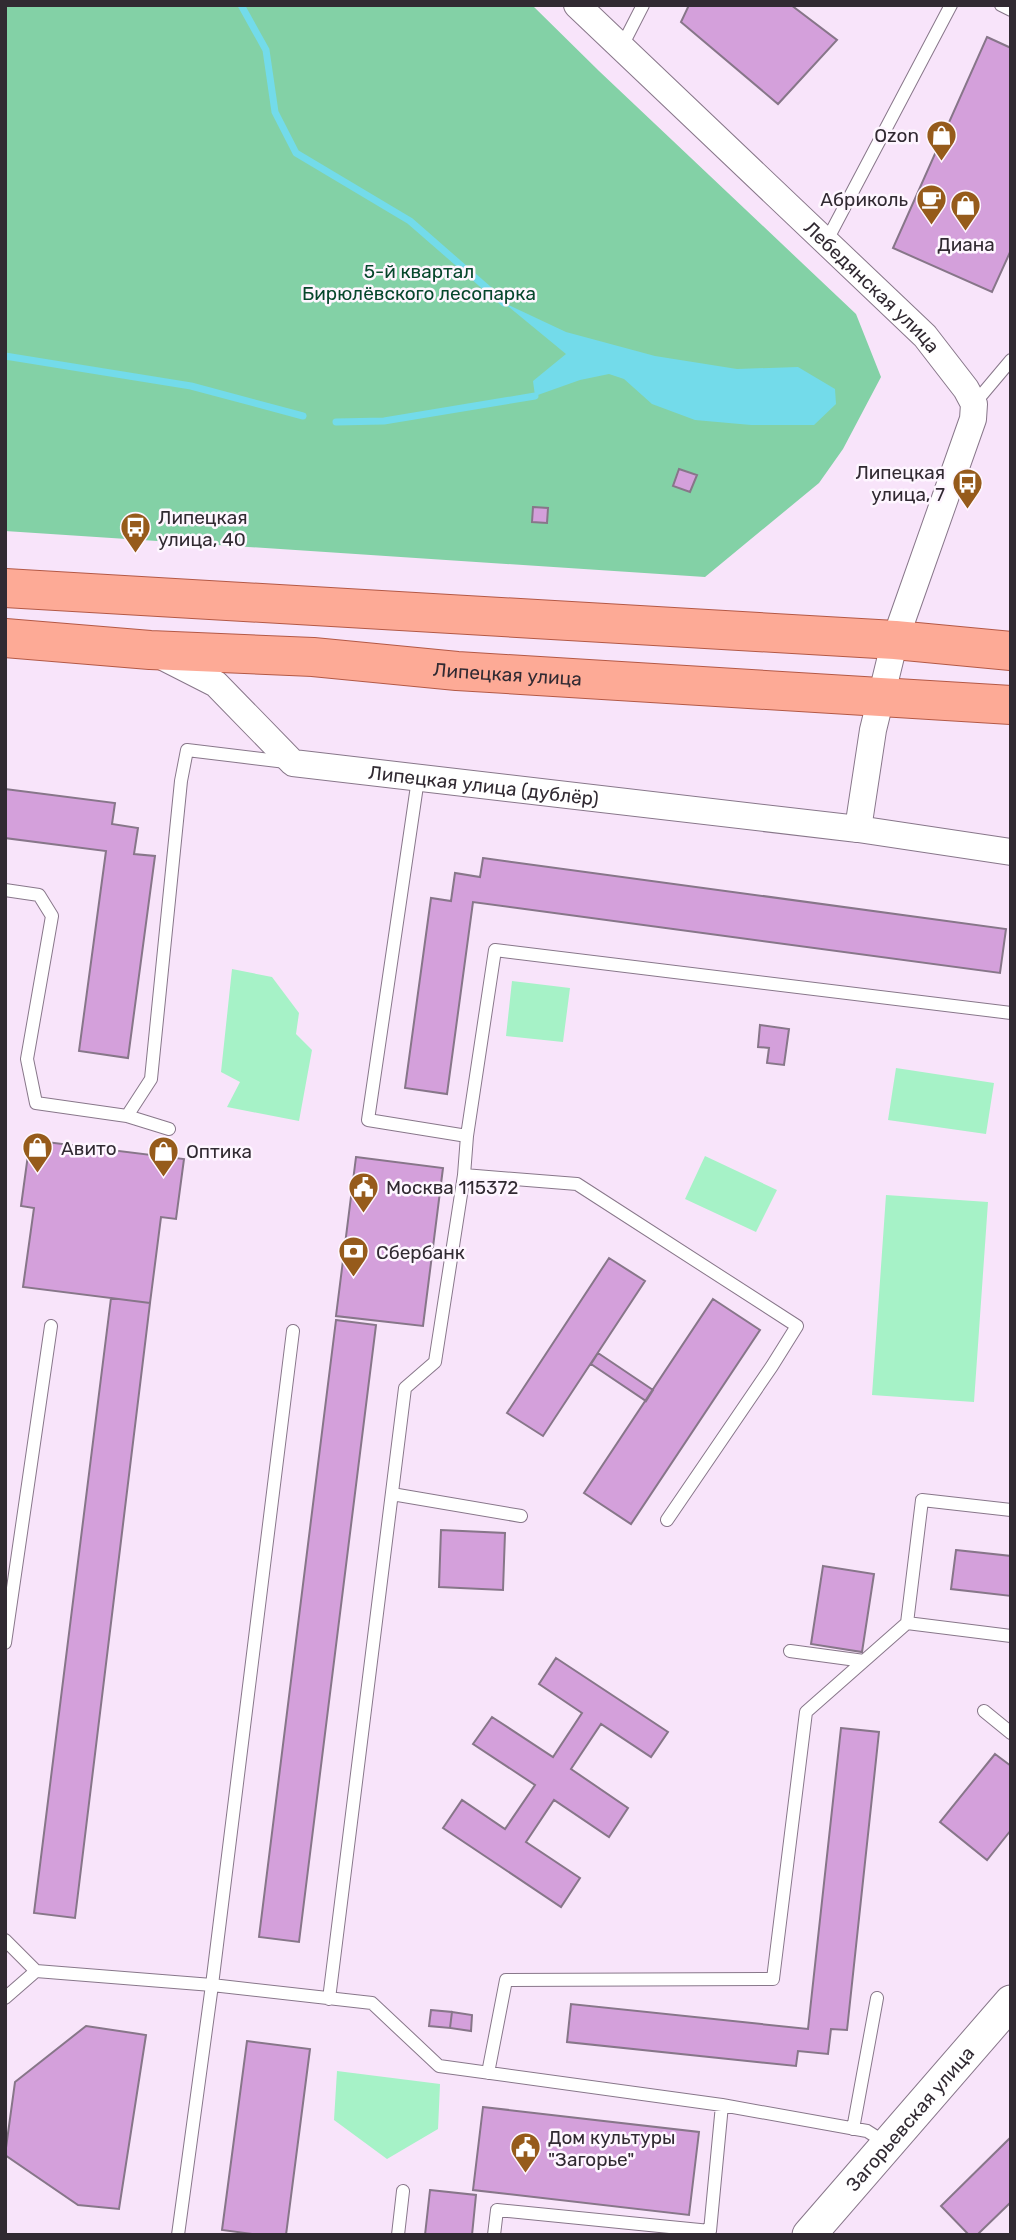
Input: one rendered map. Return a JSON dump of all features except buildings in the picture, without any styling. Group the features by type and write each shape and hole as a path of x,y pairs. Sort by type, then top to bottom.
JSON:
{"main road":[{"path":"5,588 895,640 1011,651"},
{"name":"Липецкая улица","path":"5,638 150,650 313,657 457,671 1011,705"}],"street":[{"name":"Лебедянская улица","path":"576,5 925,336 967,389 974,404"},
{"path":"858,830 880,696 895,640 960,458 973,419 974,404"},
{"path":"150,650 216,684 293,762"},
{"name":"Липецкая улица (дублёр)","path":"293,762 858,830 1011,852"},
{"name":"Загорьевская улица","path":"808,2235 1011,2002"}],"lane":[{"path":"620,49 643,5"},
{"path":"826,242 951,5"},
{"path":"1001,5 1011,10"},
{"path":"974,404 1011,360"},
{"path":"127,1116 150,1079 181,780 187,750 293,762"},
{"path":"418,779 368,1120 467,1136"},
{"path":"5,890 39,895 52,916 27,1059 36,1103 127,1116 169,1129"},
{"path":"329,1998 405,1388 435,1362 495,950 1011,1013"},
{"path":"464,1175 577,1184 797,1326 667,1520"},
{"path":"5,1643 12,1550 51,1326"},
{"path":"178,2235 212,1985 293,1331"},
{"path":"392,1494 521,1517"},
{"path":"488,2073 506,1980 773,1979 806,1712 907,1623 922,1500 1011,1510"},
{"path":"907,1623 1011,1636"},
{"path":"789,1651 864,1661"},
{"path":"984,1712 1011,1734"},
{"path":"5,1940 36,1971 212,1985 372,2003 439,2066 722,2105 867,2131 886,2143"},
{"path":"5,1998 36,1971"},
{"path":"853,2129 877,1998"},
{"path":"494,2235 497,2210 710,2231 722,2105"},
{"path":"398,2235 403,2190"}],"green space":[{"name":"5-й квартал Бирюлёвского лесопарка","path":"5,5 532,5 856,314 881,377 843,449 819,483 705,577 5,531"},
{"path":"232,969 272,977 299,1013 296,1034 312,1050 299,1121 227,1107 240,1082 221,1072"},
{"path":"512,981 570,988 563,1042 506,1036"},
{"path":"896,1068 994,1083 986,1134 888,1120"},
{"path":"705,1156 777,1190 756,1232 685,1199"},
{"path":"886,1195 988,1202 974,1402 872,1395"},
{"path":"337,2071 440,2084 438,2129 387,2159 334,2120"}],"water":[{"path":"504,303 566,332 655,356 737,369 798,367 835,389 836,404 814,425 751,425 695,420 652,404 624,379 609,374 580,380 535,396 533,381 566,354"}],"waterway":[{"path":"241,5 266,50 275,112 296,153 410,221 504,303"},
{"path":"5,356 191,386 303,416"},
{"path":"336,422 384,421 535,396"}],"place":[{"name":"Ozon","path":"942,162"},
{"name":"Абриколь","path":"931,226"},
{"name":"Диана","path":"966,232"},
{"name":"Липецкая улица, 7","path":"968,510"},
{"name":"Липецкая улица, 40","path":"135,555"},
{"name":"Авито","path":"38,1175"},
{"name":"Оптика","path":"163,1178"},
{"name":"Москва 115372","path":"363,1214"},
{"name":"Сбербанк","path":"353,1279"},
{"name":"Дом культуры \"Загорье\"","path":"525,2175"}]}
